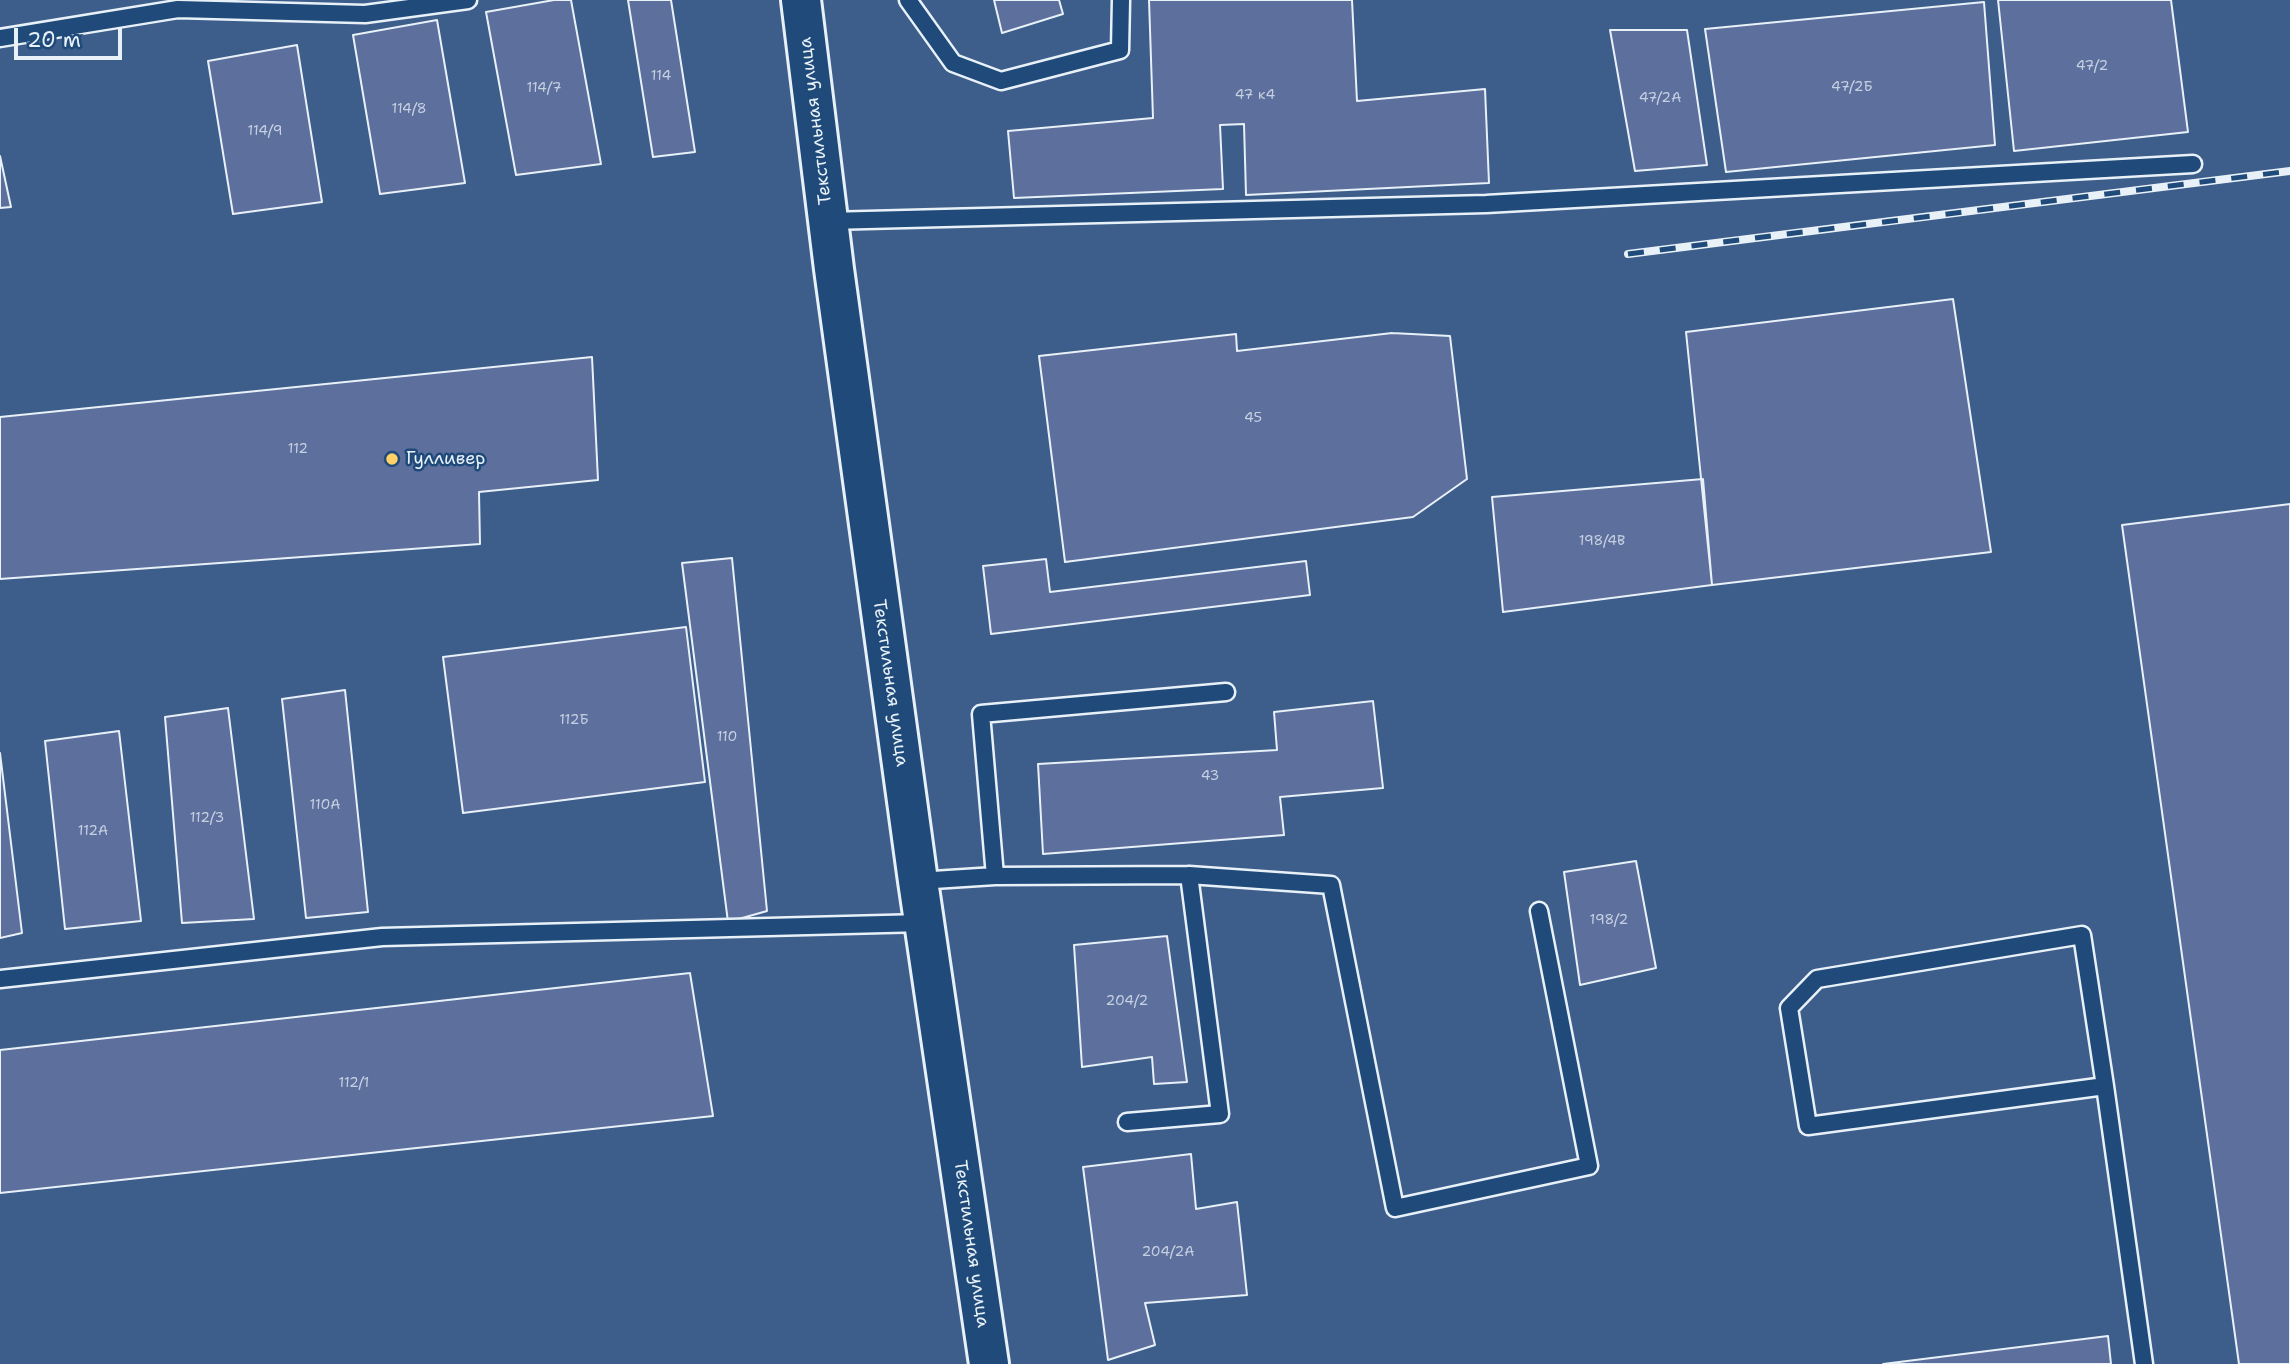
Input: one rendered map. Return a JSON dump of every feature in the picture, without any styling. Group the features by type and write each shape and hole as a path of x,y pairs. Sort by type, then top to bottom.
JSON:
{"main road":[{"name":"Текстильная улица","path":"801,0 828,221 923,923 989,1364"}],"lane":[{"path":"0,38 178,9 365,14 468,0"},
{"path":"908,0 953,63 1001,81 1120,50 1121,0"},
{"path":"828,221 1486,204 2193,164"},
{"path":"995,876 981,714 1226,692"},
{"path":"918,881 995,876 1189,876 1331,885 1395,1208 1589,1166 1539,911"},
{"path":"1127,1122 1220,1114 1189,876"},
{"path":"0,979 382,937 923,923"},
{"path":"2105,1086 1808,1126 1789,1008 1817,979 2082,935 2105,1086 2144,1364"}],"shaded area":[{"path":"0,0 2290,0 2290,1364 0,1364"}],"building":[{"path":"554,0 571,0 601,164 516,175 486,12"},
{"path":"628,0 671,0 695,152 653,157"},
{"path":"994,0 1059,0 1063,14 1002,33"},
{"path":"1149,0 1352,0 1357,101 1485,89 1489,183 1246,195 1244,124 1220,125 1223,189 1014,198 1008,131 1153,118"},
{"path":"1998,0 2171,0 2188,132 2014,151"},
{"path":"1984,2 1995,145 1726,172 1705,29"},
{"path":"437,20 465,183 380,194 353,35"},
{"path":"1610,30 1687,30 1707,165 1635,171"},
{"path":"297,45 322,202 233,214 208,61"},
{"path":"0,156 11,207 0,208"},
{"path":"1953,299 1991,552 1712,585 1686,332"},
{"path":"1392,333 1450,336 1467,479 1413,517 1065,562 1039,356 1236,334 1237,351"},
{"path":"592,357 598,480 479,492 480,544 0,579 0,417"},
{"path":"1703,479 1712,585 1503,612 1492,497"},
{"path":"2290,504 2290,1364 2239,1364 2122,525"},
{"path":"732,558 767,911 728,922 682,563"},
{"path":"1046,559 1050,592 1306,561 1310,595 991,634 983,566"},
{"path":"686,627 705,782 463,813 443,657"},
{"path":"345,690 368,912 306,918 282,699"},
{"path":"1373,701 1383,788 1280,797 1284,835 1043,854 1038,764 1277,750 1274,712"},
{"path":"228,708 254,919 182,923 165,717"},
{"path":"119,731 141,921 65,929 45,741"},
{"path":"0,753 22,933 0,938"},
{"path":"1636,861 1656,968 1580,985 1564,872"},
{"path":"1167,936 1187,1082 1154,1084 1152,1057 1082,1067 1074,945"},
{"path":"690,973 713,1116 0,1193 0,1050"},
{"path":"1191,1154 1196,1209 1237,1202 1247,1295 1145,1303 1155,1345 1108,1360 1083,1167"},
{"path":"2108,1336 2111,1364 1883,1364"}],"railway":[{"path":"1628,254 2290,171"}],"place":[{"name":"Гулливер","path":"392,459"}]}
